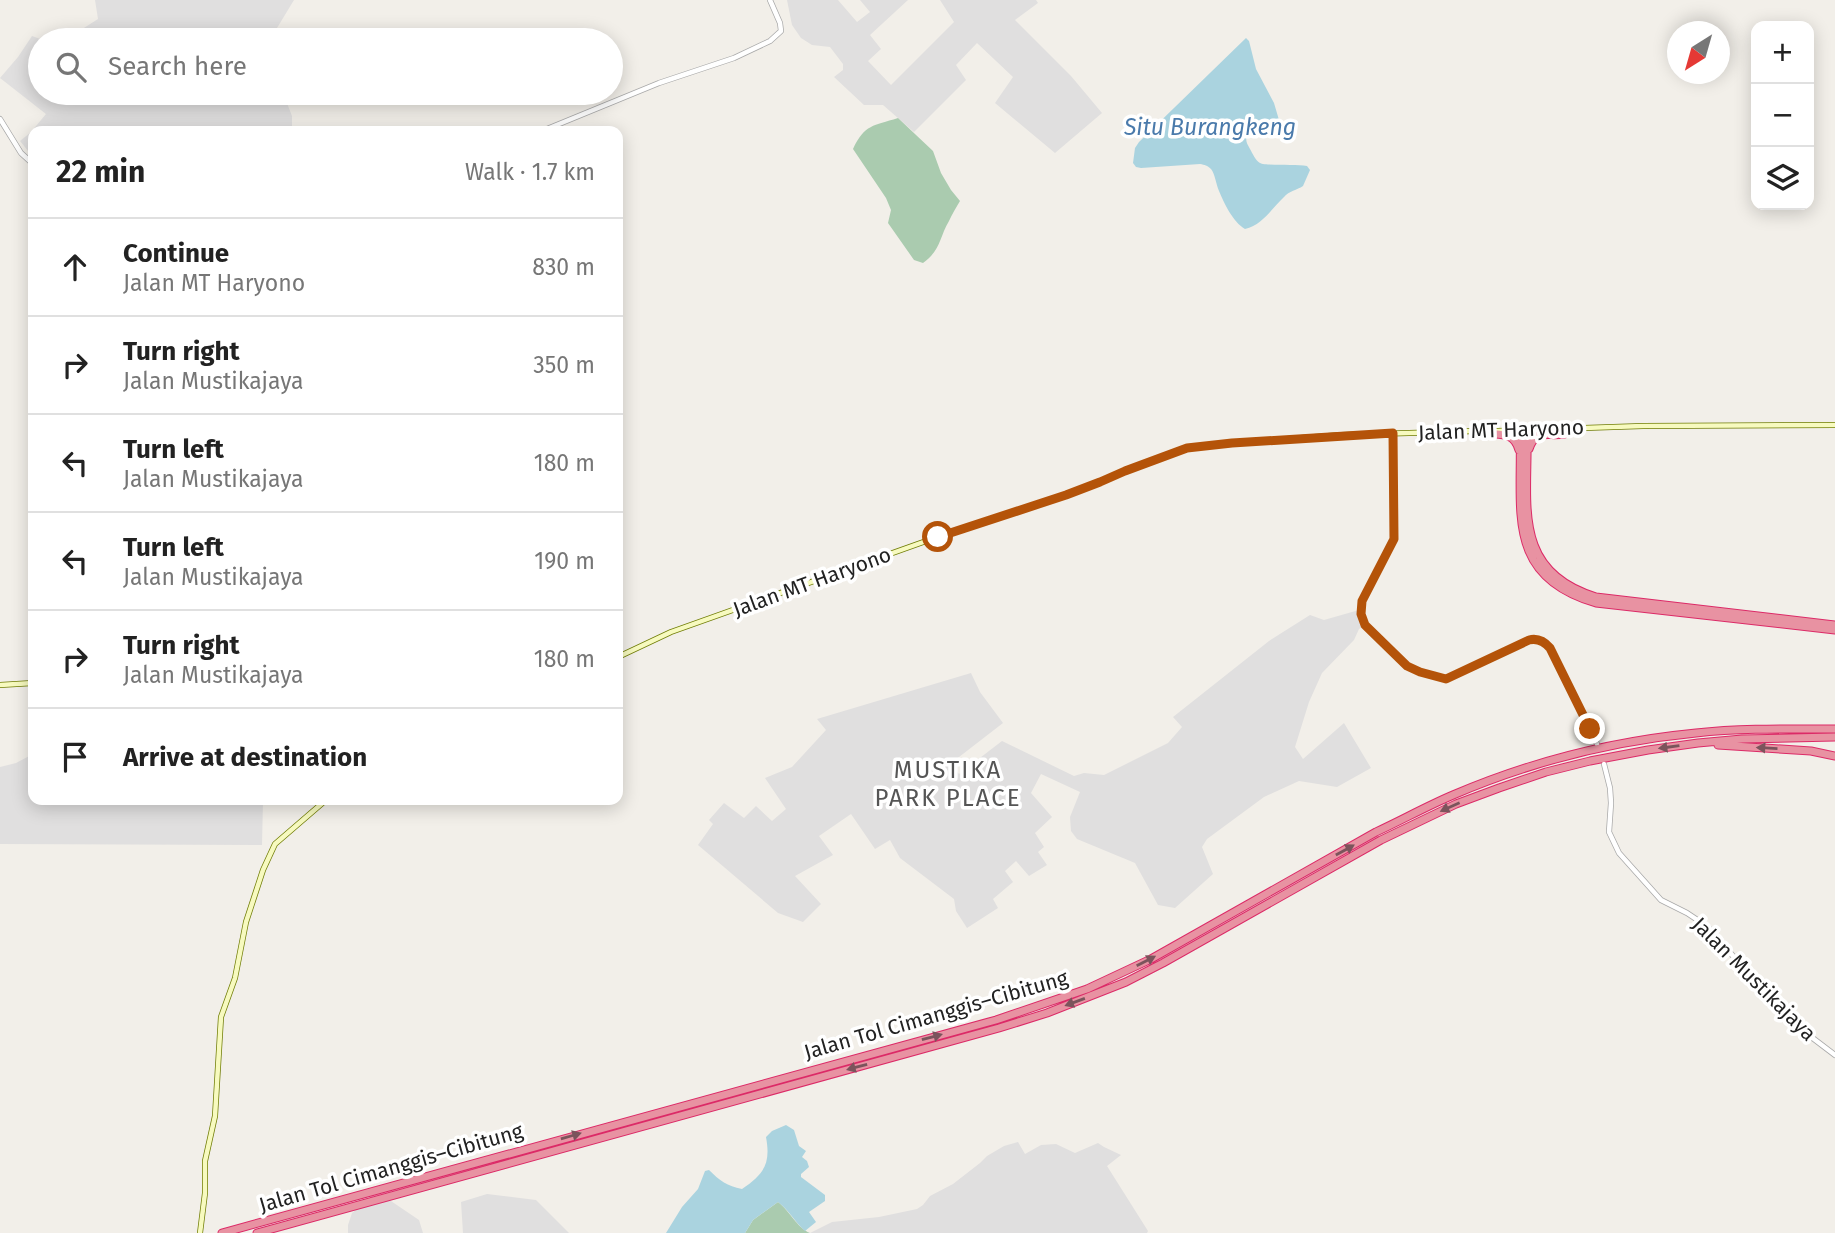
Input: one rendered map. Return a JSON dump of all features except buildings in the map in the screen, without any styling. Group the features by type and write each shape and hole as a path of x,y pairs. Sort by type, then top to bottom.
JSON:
{"highway":[{"path":"1524,457 1536,436 1564,434 1581,428"},
{"path":"1478,431 1487,435 1509,436 1517,443 1524,457"},
{"path":"1524,431 1527,532 1530,546 1537,569 1572,595 1596,603 1835,626"},
{"path":"1530,546 1552,574 1567,585 1596,597 1835,626"},
{"name":"Jalan Tol Cimanggis–Cibitung","path":"222,1233 1043,1005 1087,989 1151,959 1414,813 1454,795 1543,763 1588,751 1696,733 1835,727"},
{"name":"Jalan Tol Cimanggis–Cibitung","path":"257,1233 1047,1013 1126,982 1163,963 1381,840 1456,804 1546,772 1590,761 1698,743 1835,737"},
{"path":"1698,743 1811,751 1835,756"}],"main road":[{"name":"Jalan MT Haryono","path":"623,655 671,632 957,530 1066,495 1174,452 1197,446 1393,433 1749,424 1835,425"},
{"path":"0,685 28,683"},
{"path":"200,1233 205,1193 205,1161 215,1116 221,1017 235,978 246,922 275,844 320,805"}],"street":[{"path":"623,98 734,58 770,41 781,31 770,0"},
{"path":"554,126 605,105"},
{"path":"0,119 15,145 28,159"},
{"path":"1393,433 1394,539 1362,601 1361,614 1365,625 1407,666 1446,679 1529,640 1543,642 1550,648 1597,744"},
{"name":"Jalan Mustikajaya","path":"1604,764 1610,788 1609,832 1619,853 1661,900 1688,912 1709,928 1805,1033 1835,1055"}],"shaded area":[{"path":"95,0 294,0 277,28 84,28 98,19"},
{"path":"787,0 838,0 857,22 870,12 860,0 908,0 870,35 881,49 868,61 891,85 954,22 940,0 1036,0 1038,3 1015,20 1071,76 1102,113 1055,153 995,103 1013,77 977,43 956,65 966,80 914,132 883,105 864,105 834,77 843,70 843,64 830,47 812,45 801,38 792,25"},
{"path":"28,42 28,100 0,78"},
{"path":"34,105 288,105 292,126 36,126 46,114"},
{"path":"28,134 28,151 20,141"},
{"path":"1359,610 1364,626 1322,673 1309,702 1295,747 1303,759 1344,723 1371,768 1337,787 1299,781 1264,797 1207,839 1202,847 1213,874 1175,908 1158,905 1135,863 1077,839 1071,831 1070,817 1080,792 1041,774 1031,793 1052,817 1035,833 1044,847 1038,852 1047,865 1029,876 1016,861 1005,871 1013,882 993,899 998,908 967,928 956,911 954,899 900,858 890,840 875,849 851,814 819,836 833,855 795,876 821,904 803,922 778,913 698,845 713,824 709,820 724,803 744,818 756,806 772,821 786,809 765,778 792,767 826,730 817,719 971,673 980,692 1003,723 950,764 959,774 1002,741 1074,776 1084,773 1104,775 1168,743 1182,727 1173,717 1269,641 1310,615 1324,620"},
{"path":"28,757 28,805 263,805 262,845 0,844 0,767"},
{"path":"1018,1142 1025,1154 1041,1145 1056,1144 1075,1153 1098,1143 1121,1155 1107,1166 1147,1233 810,1233 832,1222 879,1217 917,1209 930,1196 953,1184 987,1156 1004,1146"},
{"path":"487,1194 536,1200 569,1233 463,1233 461,1202"},
{"path":"385,1197 419,1220 423,1233 348,1233 352,1213 362,1205"}],"green space":[{"path":"898,118 933,151 941,173 960,201 936,248 923,263 914,260 888,223 891,210 886,198 853,149 866,130"},
{"path":"778,1202 810,1233 745,1233 753,1220"}],"water":[{"name":"Situ Burangkeng","path":"1246,38 1256,69 1274,103 1279,120 1248,133 1248,145 1260,163 1307,166 1310,170 1303,186 1286,195 1257,224 1245,229 1229,212 1212,171 1207,166 1200,164 1141,168 1133,163 1135,148 1139,142"},
{"path":"786,1125 794,1130 799,1146 806,1151 802,1157 809,1167 801,1177 825,1195 825,1201 809,1212 816,1222 805,1231 778,1202 753,1220 745,1233 666,1233 682,1207 698,1189 705,1171 709,1170 724,1182 742,1189 764,1168 766,1137"}],"district":[{"name":"MUSTIKA PARK PLACE","path":"948,784"}],"route":[{"path":"938,537 1066,495 1187,448 1212,444 1393,433 1394,539 1362,601 1361,614 1365,625 1407,666 1446,679 1529,640 1539,640 1550,648 1590,729"}]}
